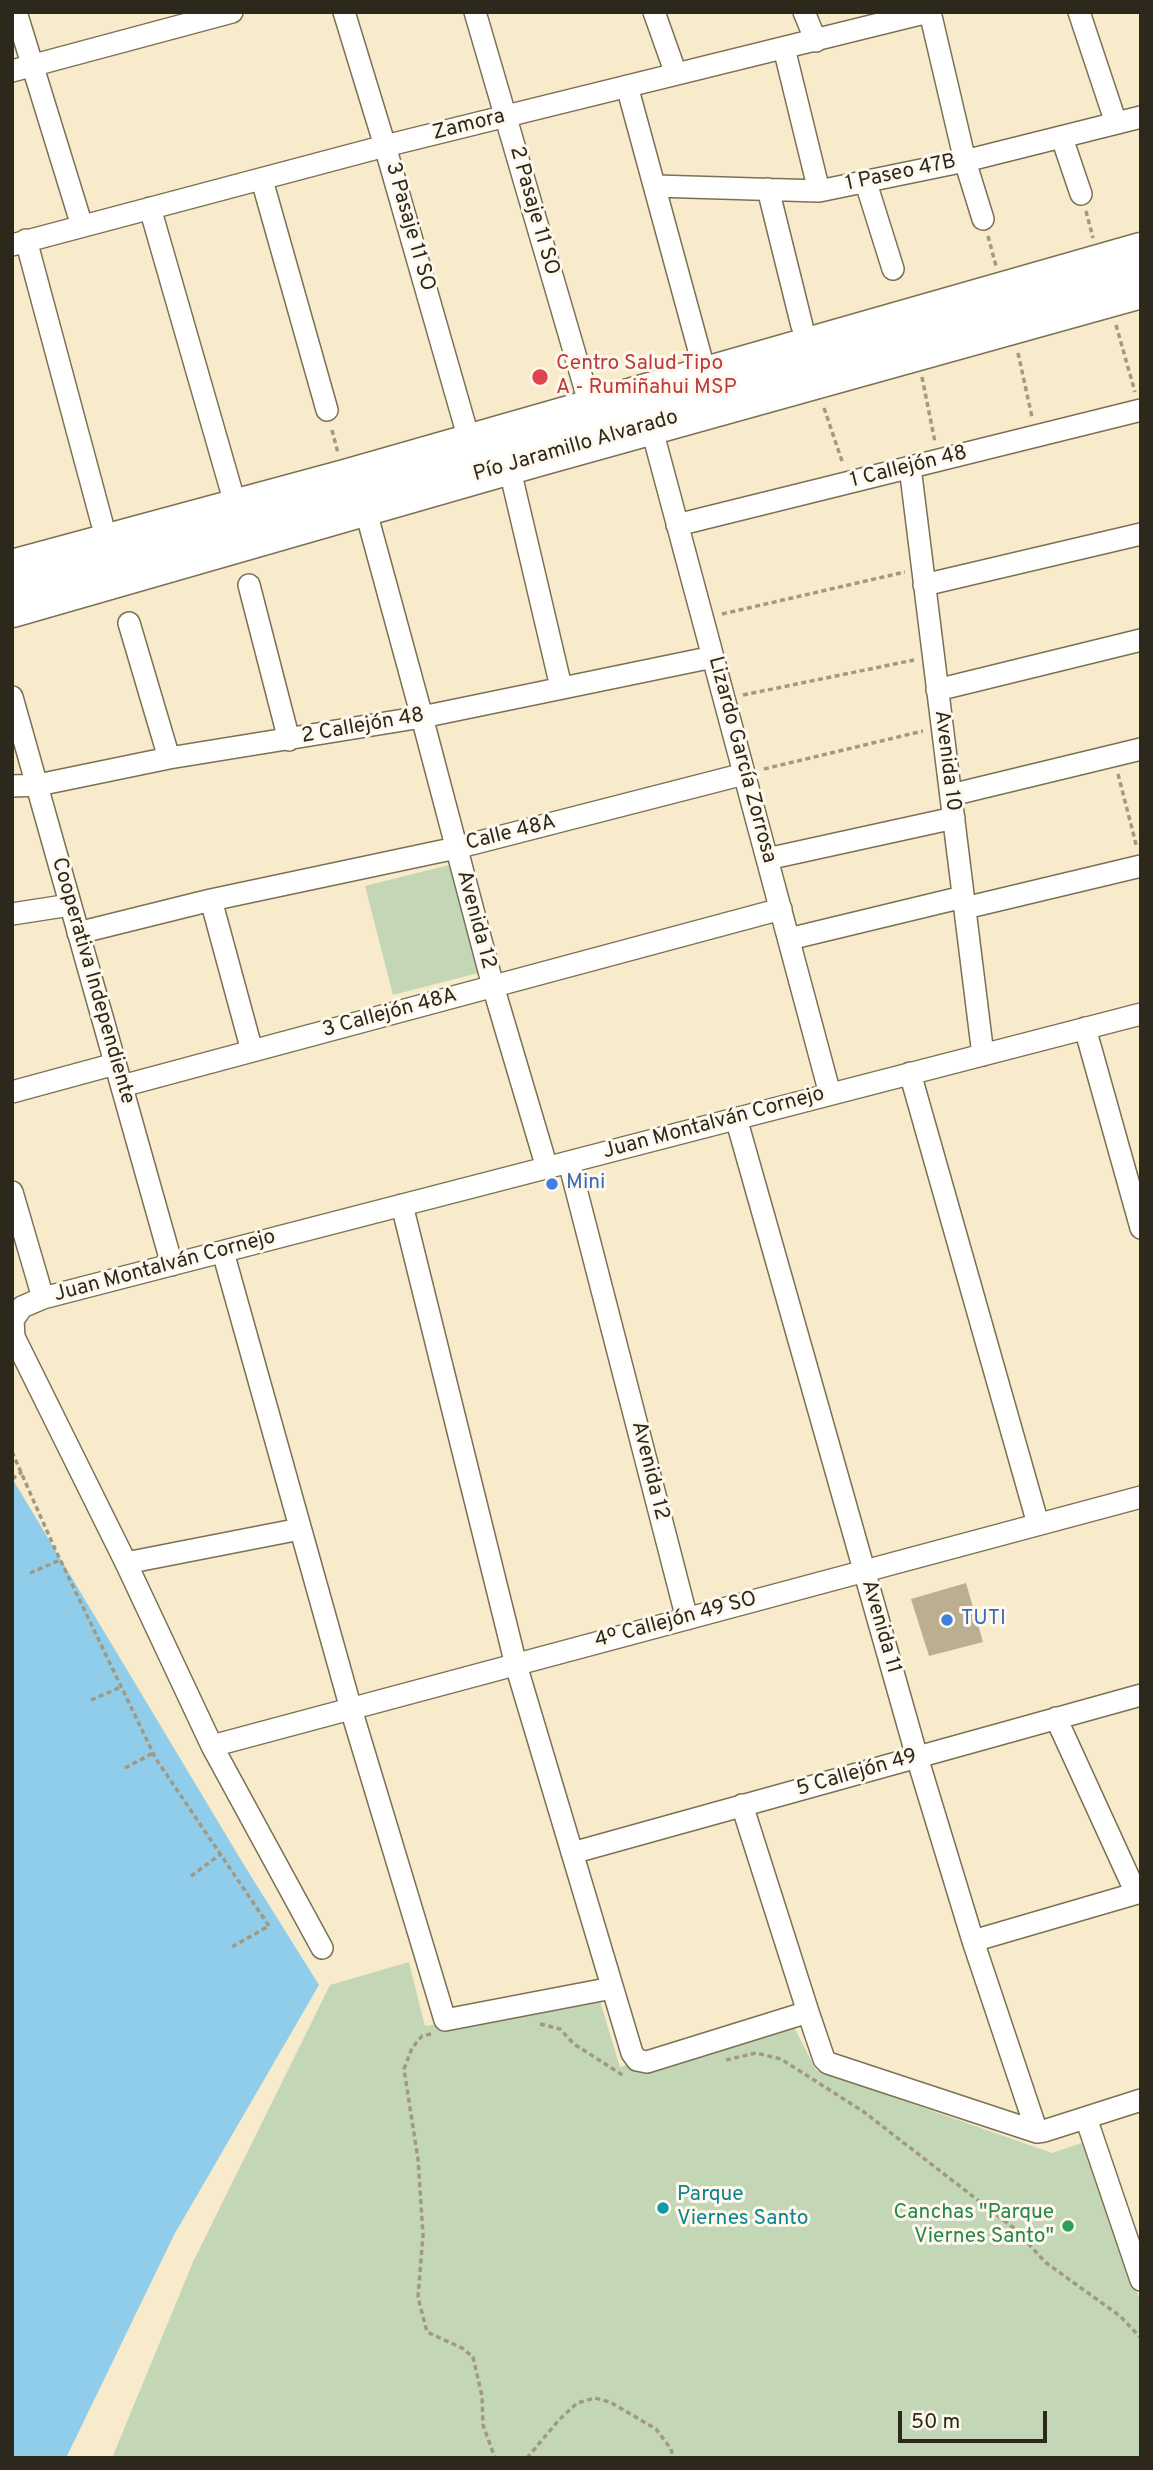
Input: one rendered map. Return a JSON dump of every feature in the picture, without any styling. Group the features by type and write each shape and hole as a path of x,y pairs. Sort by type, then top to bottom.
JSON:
{"highway":[{"name":"Pío Jaramillo Alvarado","path":"12,608 355,494 470,443 706,376 1116,283 1141,252"},
{"name":"Pío Jaramillo Alvarado","path":"12,569 236,508 355,494 509,466 916,351 1007,308"}],"street":[{"path":"16,12 82,226"},
{"path":"12,71 183,18 232,12"},
{"name":"3 Pasaje 11 SO","path":"344,12 470,443"},
{"name":"2 Pasaje 11 SO","path":"475,12 591,409"},
{"path":"654,12 676,74"},
{"path":"804,12 816,41"},
{"path":"929,12 965,161 984,219"},
{"name":"Zamora","path":"19,242 385,146 929,12"},
{"path":"1079,12 1116,123"},
{"path":"783,48 819,191"},
{"path":"627,86 706,376"},
{"name":"1 Paseo 47B","path":"656,186 819,191 965,161 1141,117"},
{"path":"1062,138 1081,194"},
{"path":"262,180 327,410"},
{"path":"866,183 893,269"},
{"path":"768,189 802,326"},
{"path":"150,208 236,508"},
{"path":"19,242 102,523"},
{"name":"1 Callejón 48","path":"677,525 1140,410"},
{"name":"Lizardo García Zorrosa","path":"651,426 831,1094"},
{"path":"509,466 561,687"},
{"name":"Avenida 10","path":"909,467 983,1055"},
{"name":"Avenida 12","path":"355,494 422,716 493,986 547,1168"},
{"path":"923,576 1141,534"},
{"path":"249,584 289,740"},
{"path":"129,623 169,758"},
{"path":"937,690 1141,640"},
{"name":"2 Callejón 48","path":"12,786 38,785 169,758 422,716 713,657"},
{"name":"Cooperativa Independiente","path":"12,698 172,1265"},
{"path":"951,795 1141,749"},
{"name":"Calle 48A","path":"78,933 211,900 456,848 744,774"},
{"path":"767,859 954,818"},
{"path":"789,939 964,903 1139,858"},
{"path":"211,900 253,1051"},
{"path":"12,914 70,905"},
{"name":"3 Callejón 48A","path":"121,1086 780,909"},
{"name":"Juan Montalván Cornejo","path":"322,1948 212,1746 126,1563 14,1337 13,1320 22,1307 43,1298 1141,1014"},
{"path":"1085,1028 1141,1228"},
{"path":"12,1092 115,1064"},
{"path":"910,1073 1038,1524"},
{"name":"Avenida 11","path":"736,1118 917,1757 972,1941 1037,2132"},
{"name":"Avenida 12","path":"569,1162 687,1619"},
{"path":"12,1192 43,1298"},
{"path":"402,1205 516,1665 632,2053 638,2060 647,2062 808,2012"},
{"path":"223,1252 351,1709 445,2020 612,1988"},
{"name":"4º Callejón 49 SO","path":"212,1746 1141,1497"},
{"path":"126,1563 300,1529"},
{"name":"5 Callejón 49","path":"572,1853 1141,1695"},
{"path":"972,1941 1138,1893 1056,1718"},
{"path":"743,1805 824,2059 835,2066 1037,2132 1141,2100"},
{"path":"1086,2118 1141,2280"}],"path":[{"path":"1081,194 1116,283 1140,410"},
{"path":"984,219 1037,436"},
{"path":"916,351 939,460"},
{"path":"815,380 849,482"},
{"path":"327,410 355,494"},
{"path":"703,618 923,576"},
{"path":"724,699 933,656"},
{"path":"744,774 942,726"},
{"path":"1114,756 1139,858"},
{"path":"12,1452 60,1560 153,1753 270,1926 230,1948"},
{"path":"12,1479 22,1472"},
{"path":"30,1573 60,1560"},
{"path":"91,1700 121,1687"},
{"path":"125,1768 153,1753"},
{"path":"191,1876 221,1854"},
{"path":"532,2025 544,2024 560,2029 574,2044 627,2077"},
{"path":"433,2034 422,2036 412,2048 404,2069 418,2159 423,2235 418,2297 427,2332 462,2348 473,2357 482,2396 483,2425 495,2458"},
{"path":"714,2062 756,2053 781,2059 800,2070 864,2112 962,2186 1015,2229 1045,2262 1120,2316 1141,2337"},
{"path":"527,2458 577,2403 595,2398 610,2402 656,2429 671,2449 673,2458"}],"green space":[{"path":"449,865 478,973 393,995 365,886"},
{"name":"Parque Viernes Santo","path":"409,1962 425,2026 599,1998 620,2067 790,2019 816,2070 1052,2153 1082,2143 1141,2303 1141,2458 112,2458 193,2262 330,1985"}],"water":[{"path":"12,1478 319,1985 174,2235 66,2458 12,2458"}],"building":[{"name":"TUTI","path":"966,1583 983,1642 929,1656 911,1599"}],"place":[{"name":"Centro Salud Tipo A - Rumiñahui MSP","path":"540,377"},
{"name":"Mini","path":"552,1184"},
{"name":"TUTI","path":"947,1620"},
{"name":"Parque Viernes Santo","path":"663,2208"},
{"name":"Canchas \"Parque Viernes Santo\"","path":"1068,2226"}]}
